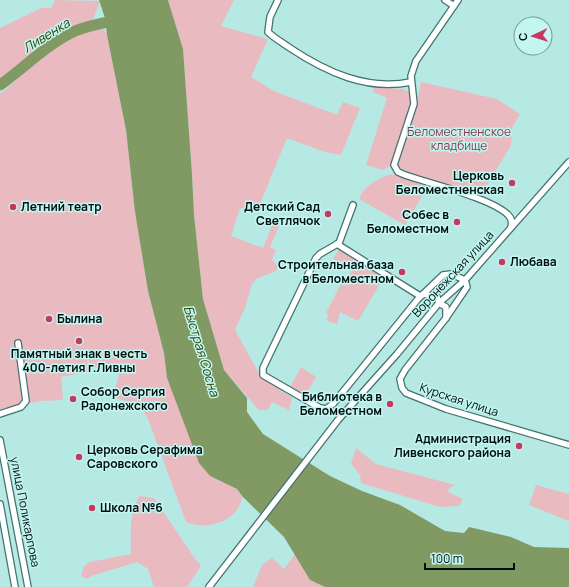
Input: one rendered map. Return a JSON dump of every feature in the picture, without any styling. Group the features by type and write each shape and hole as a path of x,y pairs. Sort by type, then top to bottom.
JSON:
{"street":[{"path":"278,0 270,17 268,32 309,61 327,70 365,82 393,84 411,82"},
{"path":"445,0 454,6"},
{"path":"458,0 416,61 412,70 411,82 414,104 394,161 397,171 411,177 472,196 495,206 509,215 512,221 511,228"},
{"name":"Воронежская улица","path":"209,587 338,420 397,354 439,302 465,280 569,162"},
{"path":"353,205 338,244 320,254 316,258 263,368 263,375 320,408 326,409 333,404 422,295 445,274 451,274 465,280"},
{"path":"338,244 422,295 436,296 439,302 446,307 446,318"},
{"name":"Курская улица","path":"465,280 467,286 465,292 405,370 400,380 403,390 418,398 446,409 569,444"},
{"path":"0,414 18,408 26,401 18,343"},
{"name":"улица Поликарпова","path":"0,440 3,473 28,587"},
{"name":"улица Поликарпова","path":"0,504 15,587"}],"green space":[{"path":"55,0 100,1 92,22 50,38 27,60 0,80 0,28 41,8 51,8"},
{"path":"168,0 234,0 221,26 268,39 251,77 274,91 337,115 343,102 360,108 341,155 325,152 287,138 257,211 240,208 231,236 263,248 275,218 281,221 270,247 276,250 272,260 278,266 276,271 256,279 252,284 245,308 235,330 261,377 292,398 289,410 272,402 268,410 259,410 224,370 203,299 194,215 183,49"},
{"path":"103,28 107,35 126,130 135,212 148,291 164,353 167,379 210,476 237,489 243,497 237,509 231,516 226,520 212,524 199,525 186,522 148,419 139,405 116,398 115,389 119,374 103,371 90,364 87,356 88,372 61,377 63,400 41,401 0,409 0,94 32,65 56,47 75,36 94,29"},
{"name":"Беломестненское кладбище","path":"421,82 497,99 520,114 512,128 511,145 481,195 408,173 397,166 397,159 415,110"},
{"path":"374,87 403,89 411,93 412,100 390,166 383,170 366,165 387,98 373,92"},
{"path":"391,174 428,186 405,225 359,199 361,194 368,186 376,180"},
{"path":"339,249 384,277 358,321 340,312 337,324 327,321 328,314 326,313 343,280 346,281 354,267 333,259"},
{"path":"301,367 316,377 306,395 290,387"},
{"path":"356,448 376,464 455,485 449,488 448,492 463,499 459,506 440,507 361,483 360,475 351,463"},
{"path":"536,485 569,494 569,521 529,505"},
{"path":"140,496 154,498 201,566 187,587 154,587 148,569 137,562 94,575 87,579 81,576 84,566 90,562 131,554 132,516 136,502"},
{"path":"295,554 310,580 325,587 253,587 262,565 272,558 284,569"}],"water":[{"name":"Быстрая Сосна","path":"99,0 168,0 183,49 194,215 203,299 224,370 247,398 247,412 263,434 330,476 362,491 400,505 445,531 464,533 469,527 511,537 534,547 569,548 569,587 325,587 310,580 284,537 243,497 237,489 210,476 199,463 167,378 164,353 148,291 135,212 126,130 105,18"}],"waterway":[{"name":"Ливенка","path":"0,85 55,42 65,36 86,27 120,19"}],"place":[{"name":"Церковь Беломестненская","path":"512,183"},
{"name":"Летний театр","path":"13,207"},
{"name":"Детский Сад Светлячок","path":"328,214"},
{"name":"Собес в Беломестном","path":"457,222"},
{"name":"Любава","path":"502,262"},
{"name":"Строительная база в Беломестном","path":"402,272"},
{"name":"Былина","path":"49,319"},
{"name":"Памятный знак в честь 400-летия г.Ливны","path":"79,341"},
{"name":"Собор Сергия Радонежского","path":"73,399"},
{"name":"Библиотека в Беломестном","path":"390,404"},
{"name":"Администрация Ливенского района","path":"519,446"},
{"name":"Церковь Серафима Саровского","path":"79,457"},
{"name":"Школа №6","path":"92,508"}]}
